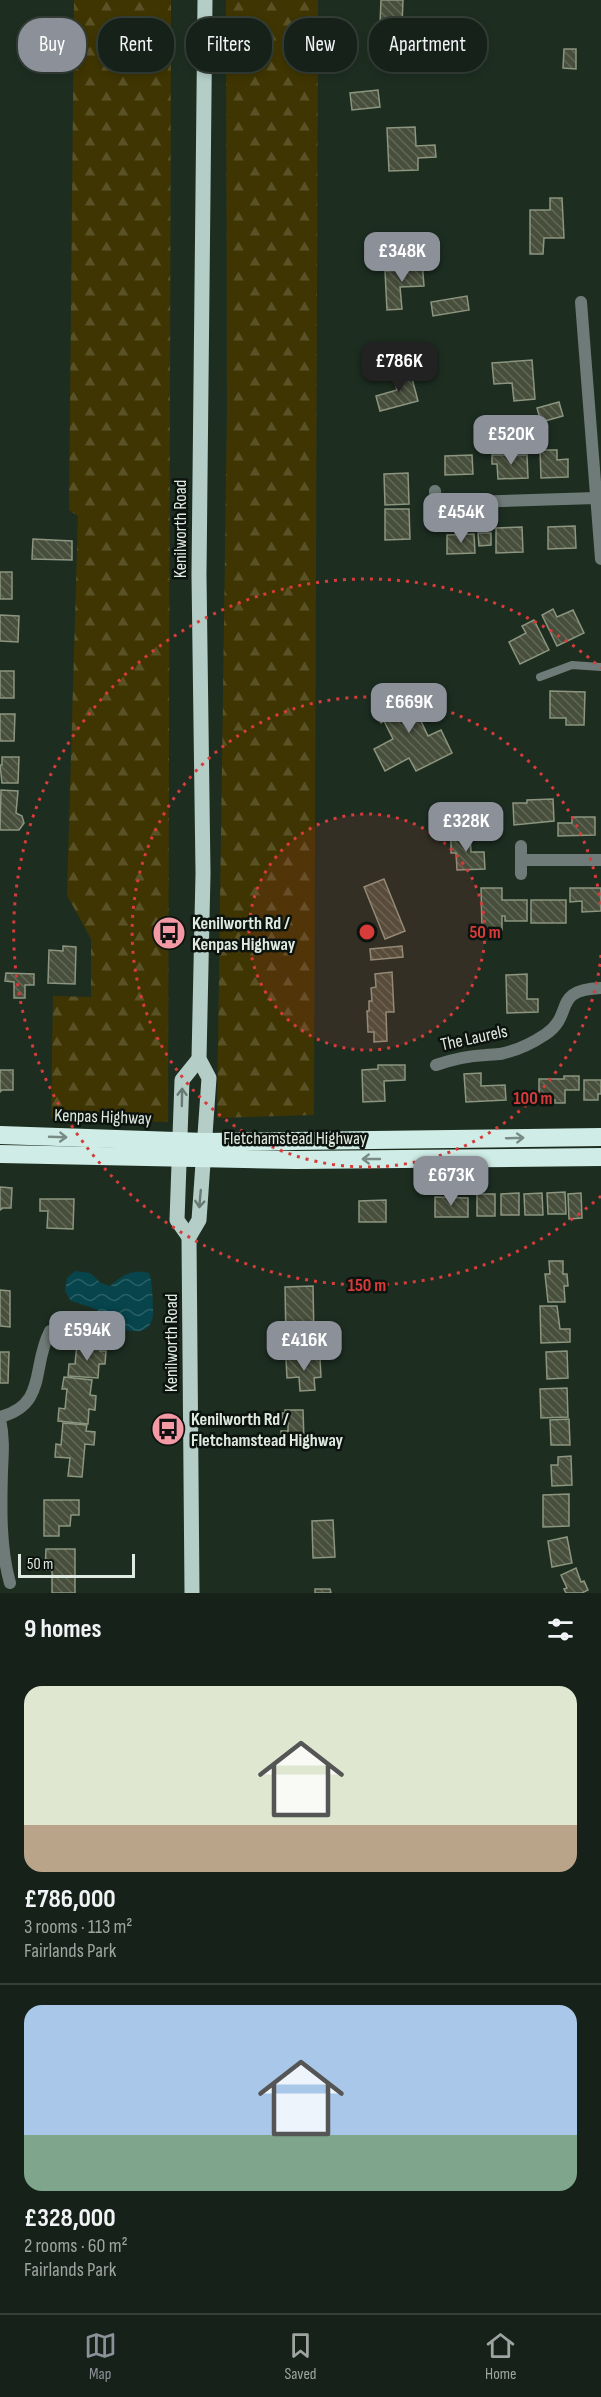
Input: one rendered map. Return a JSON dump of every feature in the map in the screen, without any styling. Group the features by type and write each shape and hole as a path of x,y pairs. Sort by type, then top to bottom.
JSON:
{"highway":[{"name":"Kenpas Highway","path":"0,1135 204,1150"},
{"name":"Fletchamstead Highway","path":"204,1150 601,1137"},
{"name":"Kenpas Highway","path":"0,1154 181,1149"},
{"name":"Fletchamstead Highway","path":"204,1150 601,1157"}],"main road":[{"name":"Kenilworth Road","path":"192,1593 189,1237 199,1220 209,1078 199,1059 203,873 199,564 205,0"},
{"name":"Kenilworth Road","path":"189,1237 177,1220 182,1080 199,1059"}],"street":[{"path":"581,302 596,430 596,498 601,559"},
{"path":"437,516 436,497 596,498"},
{"path":"521,846 521,874"},
{"path":"521,860 601,860"},
{"name":"The Laurels","path":"436,1065 454,1058 503,1054 531,1042 554,1027 574,992 583,988 601,988"},
{"path":"10,1583 2,1539 4,1445 0,1418 21,1409 32,1395 42,1346 50,1331"}],"lane":[{"path":"540,677 572,665 601,667"}],"green space":[{"path":"74,0 171,0 171,18 98,18 98,72 171,72 168,1122 51,1118 53,996 91,997 91,939 67,895 78,516 69,510 73,72 86,72 86,18 74,18"},
{"path":"226,0 318,0 318,18 284,18 284,72 318,72 314,1115 217,1118 227,412 226,72 272,72 272,18 226,18"}],"water":[{"path":"75,1271 90,1273 101,1283 110,1286 128,1274 149,1273 153,1316 148,1327 139,1331 126,1330 97,1310 71,1301 65,1291 67,1278"}],"building":[{"path":"381,0 403,0 402,18 380,18"},
{"path":"564,49 576,49 576,69 563,68"},
{"path":"378,90 380,107 352,110 350,93"},
{"path":"415,127 416,146 435,145 436,157 418,158 418,170 389,171 387,128"},
{"path":"550,198 562,198 564,238 544,238 543,254 530,254 530,210 550,210"},
{"path":"422,261 424,286 400,287 402,309 387,310 385,271 410,270 410,262"},
{"path":"467,296 469,310 433,316 431,302"},
{"path":"532,360 535,399 514,401 512,383 494,384 492,363"},
{"path":"410,371 418,401 380,411 376,396 397,390 393,375"},
{"path":"559,402 563,416 541,422 537,408"},
{"path":"540,450 557,450 557,460 568,459 568,477 541,478"},
{"path":"472,455 473,474 445,475 445,456"},
{"path":"492,455 527,455 528,478 498,479 497,464 492,464"},
{"path":"408,473 409,504 385,505 384,474"},
{"path":"385,509 409,509 410,539 385,540"},
{"path":"575,526 576,548 548,549 548,527"},
{"path":"522,527 523,552 496,553 496,528"},
{"path":"478,533 491,533 491,545 479,546"},
{"path":"474,534 475,553 447,554 447,535"},
{"path":"33,539 72,541 72,560 32,559"},
{"path":"0,572 12,572 12,599 0,599"},
{"path":"553,609 557,617 573,610 584,633 557,646 542,615"},
{"path":"0,615 19,616 18,642 0,641"},
{"path":"534,620 549,650 520,664 509,642 526,633 522,626"},
{"path":"0,671 14,671 14,698 0,698"},
{"path":"411,687 427,718 421,721 428,736 441,730 452,753 416,771 409,758 385,771 374,749 393,739 384,721 381,723 376,714 384,710 381,702"},
{"path":"550,691 585,692 584,725 566,725 566,718 550,718"},
{"path":"0,714 15,714 14,741 0,741"},
{"path":"2,757 19,757 18,783 2,783 0,765 2,765"},
{"path":"1,790 18,791 16,813 22,816 24,823 19,830 0,830"},
{"path":"553,799 554,821 514,825 513,803"},
{"path":"572,817 595,817 595,835 558,836 558,823 572,823"},
{"path":"470,833 471,852 484,852 485,869 457,870 456,853 451,853 451,834"},
{"path":"384,879 405,931 385,939 364,887"},
{"path":"481,888 502,888 502,900 527,900 527,921 505,921 505,916 502,916 502,930 482,930"},
{"path":"570,888 601,888 601,911 582,912 582,901 570,902"},
{"path":"531,900 566,900 566,923 531,923"},
{"path":"63,946 76,947 75,984 48,983 49,950 63,951"},
{"path":"402,946 403,957 371,960 370,949"},
{"path":"392,972 394,1012 386,1012 387,1041 374,1042 374,1032 368,1032 367,1011 369,1011 369,1001 372,1001 371,988 376,987 375,974"},
{"path":"6,973 34,974 34,985 25,985 25,998 14,998 14,982 5,981"},
{"path":"527,974 527,999 538,999 538,1012 507,1013 506,975"},
{"path":"378,1065 405,1065 405,1080 384,1081 385,1101 363,1102 362,1070 378,1069"},
{"path":"0,1070 13,1070 13,1090 0,1092"},
{"path":"481,1073 481,1086 505,1085 506,1100 466,1102 464,1074"},
{"path":"564,1076 579,1076 579,1090 565,1090 565,1103 539,1099 539,1079 564,1079"},
{"path":"584,1080 601,1080 601,1094 598,1094 598,1100 584,1100"},
{"path":"0,1187 12,1188 11,1208 0,1210"},
{"path":"565,1192 566,1214 548,1214 547,1193"},
{"path":"519,1193 519,1215 501,1215 501,1194"},
{"path":"542,1193 543,1215 525,1215 524,1194"},
{"path":"581,1193 582,1218 569,1219 568,1194"},
{"path":"477,1194 495,1194 495,1216 477,1216"},
{"path":"435,1197 468,1198 468,1217 435,1217"},
{"path":"40,1199 74,1199 73,1229 47,1228 48,1211 40,1211"},
{"path":"386,1200 386,1222 359,1222 359,1201"},
{"path":"549,1261 563,1261 563,1274 567,1274 568,1286 564,1286 565,1302 548,1302 545,1274 550,1274"},
{"path":"313,1286 314,1339 286,1340 285,1287"},
{"path":"0,1290 10,1291 10,1327 0,1326"},
{"path":"540,1306 557,1306 560,1329 570,1329 570,1342 541,1343"},
{"path":"77,1344 101,1346 100,1351 106,1351 105,1364 99,1364 98,1378 68,1376 69,1364 75,1364"},
{"path":"567,1351 568,1378 547,1379 546,1352"},
{"path":"0,1352 9,1352 8,1383 0,1383"},
{"path":"320,1358 321,1377 314,1378 315,1390 300,1391 299,1377 287,1378 286,1359"},
{"path":"64,1377 92,1380 90,1395 96,1396 95,1410 89,1409 88,1424 58,1421 59,1408 65,1409 67,1389 62,1389"},
{"path":"567,1388 568,1417 541,1418 540,1389"},
{"path":"285,1410 303,1410 304,1441 282,1442 281,1431 288,1431 288,1422 282,1422 282,1413 285,1413"},
{"path":"569,1419 570,1445 551,1445 550,1420"},
{"path":"63,1423 87,1425 86,1431 95,1432 94,1445 85,1444 82,1477 68,1476 70,1458 55,1457 56,1444 61,1445"},
{"path":"571,1456 572,1485 552,1486 551,1465 558,1465 558,1457"},
{"path":"569,1494 569,1526 543,1527 543,1495"},
{"path":"44,1500 79,1500 79,1515 71,1515 70,1526 59,1526 59,1536 44,1536"},
{"path":"333,1520 335,1557 313,1558 312,1521"},
{"path":"567,1537 572,1563 552,1567 548,1541"},
{"path":"46,1549 75,1549 75,1593 52,1593 52,1570 45,1570"},
{"path":"576,1568 581,1582 584,1581 588,1590 582,1593 566,1593 564,1589 567,1588 561,1575"},
{"path":"315,1589 330,1589 331,1593 315,1593"}],"place":[{"name":"Kenilworth Rd / Kenpas Highway","path":"169,933"},
{"name":"Kenilworth Rd / Fletchamstead Highway","path":"168,1429"}]}
